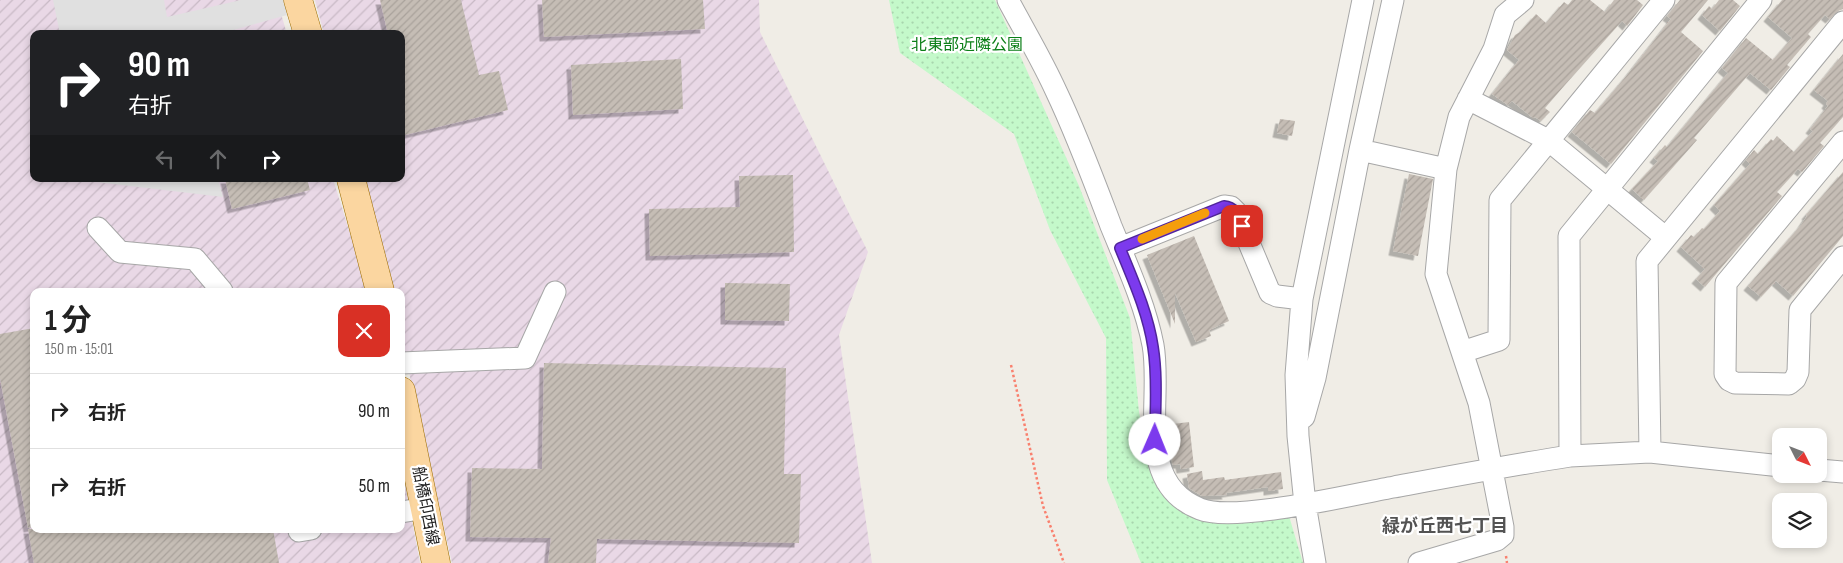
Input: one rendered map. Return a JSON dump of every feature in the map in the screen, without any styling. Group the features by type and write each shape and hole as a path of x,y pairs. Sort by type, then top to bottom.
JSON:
{"main road":[{"path":"298,0 307,30"},
{"path":"352,182 379,288"},
{"name":"船橋印西線","path":"405,428 414,510 436,563"}],"street":[{"path":"1008,0 1057,92 1146,315 1156,370 1155,440 1157,459 1163,477 1181,499 1200,510 1220,513 1304,504 1492,468 1570,456 1650,452 1772,465"},
{"path":"1315,563 1304,504 1298,436 1296,375 1302,299 1364,0"},
{"path":"1298,436 1315,378 1360,150 1393,0"},
{"path":"1419,563 1497,540 1503,534 1504,527 1479,403 1436,274 1446,169 1459,117 1494,49 1505,15 1523,0"},
{"path":"1462,352 1499,340 1500,200 1664,0"},
{"path":"1570,456 1568,236 1761,0"},
{"path":"1650,452 1648,260 1843,22"},
{"path":"1468,99 1548,140 1665,237"},
{"path":"1843,142 1726,284 1725,374 1729,380 1735,383 1789,384 1795,379 1798,372 1800,310 1843,258"},
{"path":"1360,150 1446,169"},
{"path":"1120,248 1224,206 1231,207 1236,212 1270,292 1277,296 1302,299"},
{"path":"98,228 120,252 195,259 219,288"},
{"path":"405,363 525,358 555,292"},
{"path":"1828,471 1843,472"}],"path":[{"path":"1011,365 1043,506 1064,563"}],"shaded area":[{"path":"0,0 277,0 286,30 30,30 30,182 334,182 367,288 30,288 30,533 405,533 405,484 420,563 0,563"},
{"path":"53,0 164,0 167,17 241,0 285,0 287,15 233,30 59,30"},
{"path":"315,0 759,0 760,32 868,252 839,335 872,563 452,563 405,355 405,288 390,288 366,182 405,182 405,30 323,30"},
{"path":"96,182 219,182 223,197"}],"green space":[{"name":"北東部近隣公園","path":"889,0 995,0 1079,186 1130,318 1139,412 1151,470 1168,494 1289,516 1303,563 1141,563 1107,480 1106,338 1050,230 1014,134 900,53"}],"building":[{"path":"380,0 461,0 479,75 499,71 508,110 405,135 405,30 387,30"},
{"path":"542,0 703,0 705,29 544,37"},
{"path":"1572,0 1590,0 1605,12 1614,0 1637,0 1643,5 1627,26 1622,21 1564,86 1545,108 1550,112 1541,121 1535,117 1533,118 1512,101 1508,105 1492,94 1519,60 1507,50 1515,35 1536,14 1546,23 1564,2 1568,5"},
{"path":"1680,0 1708,0 1681,32 1703,51 1611,164 1572,132 1590,110 1595,113 1628,74 1671,19 1667,16"},
{"path":"1719,0 1733,0 1740,6 1720,31 1702,15 1709,6 1712,9"},
{"path":"1782,0 1843,0 1843,9 1830,19 1825,15 1808,34 1811,37 1787,65 1790,67 1771,90 1750,73 1694,138 1697,140 1644,200 1632,189 1658,161 1654,158 1665,145 1667,147 1728,73 1722,68 1746,38 1773,60 1792,38 1768,17"},
{"path":"1843,54 1843,117 1820,143 1824,146 1802,172 1798,169 1777,192 1782,196 1705,287 1696,279 1705,269 1681,247 1691,235 1694,237 1702,228 1704,229 1720,211 1714,205 1750,164 1746,160 1754,150 1758,154 1771,139 1773,141 1777,136 1794,152 1813,131 1810,129 1828,106 1826,104 1828,101 1814,90"},
{"path":"681,59 683,109 573,115 571,65"},
{"path":"1280,119 1295,121 1292,136 1277,133"},
{"path":"1843,172 1843,236 1793,296 1776,281 1761,297 1748,286 1801,225 1806,215"},
{"path":"1409,174 1433,179 1418,256 1393,251"},
{"path":"793,175 794,252 650,256 649,209 740,207 739,176"},
{"path":"226,182 308,182 310,190 232,209"},
{"path":"1194,236 1229,321 1209,330 1211,336 1196,342 1175,293 1175,324 1147,255"},
{"path":"725,283 790,284 789,321 725,320"},
{"path":"30,329 30,528 28,528 0,378 0,334"},
{"path":"544,363 786,368 784,474 801,474 799,543 597,539 596,563 548,563 551,538 470,537 472,468 542,469"},
{"path":"1189,422 1194,467 1181,469 1180,464 1173,465 1171,458 1176,448 1173,424"},
{"path":"1202,471 1203,480 1224,477 1225,480 1281,472 1283,489 1268,491 1268,487 1226,493 1227,495 1202,496 1189,488 1187,474"},
{"path":"28,529 30,529 30,533 274,533 279,563 34,563"}],"slow traffic":[{"path":"1142,239 1205,213"}],"district":[{"name":"緑が丘西七丁目","path":"1445,526"}],"route":[{"path":"1155,440 1156,370 1153,346 1146,315 1120,248 1224,206 1231,207 1236,212 1242,226"}]}
